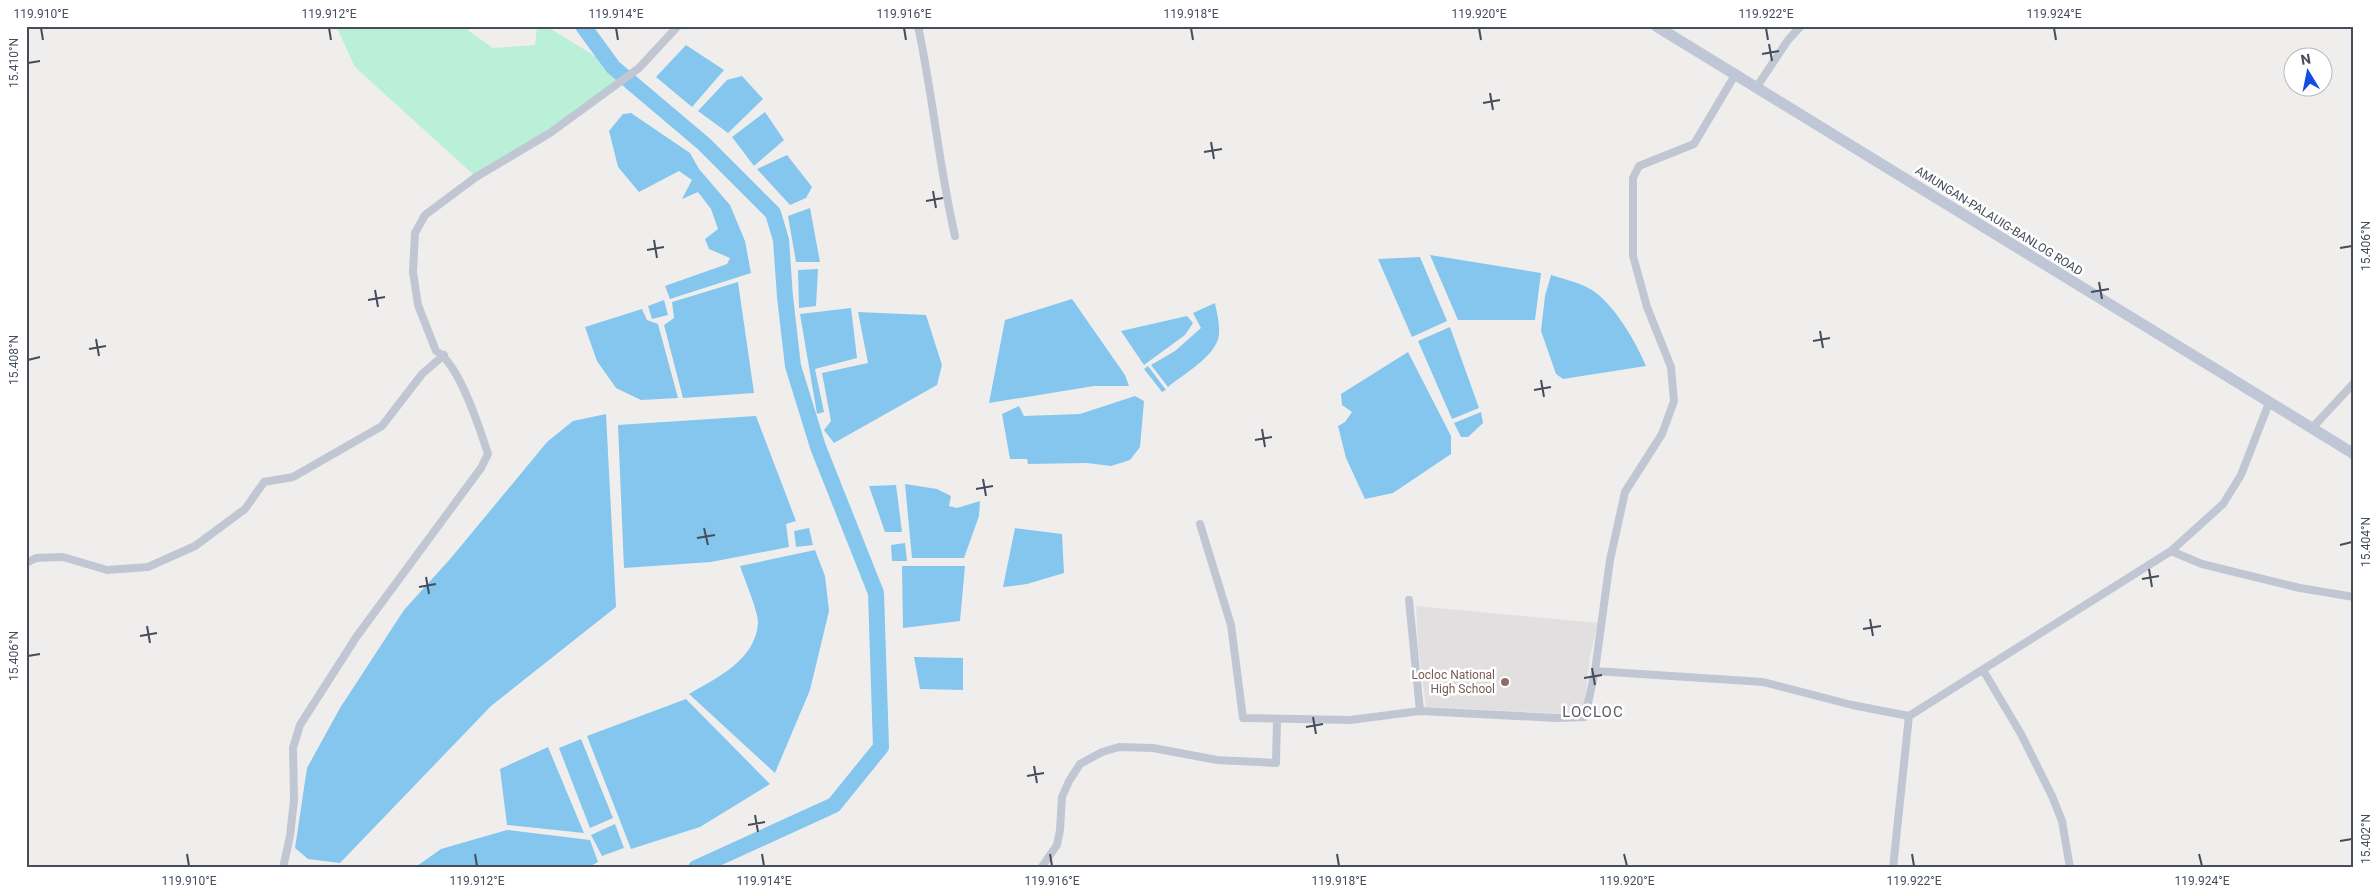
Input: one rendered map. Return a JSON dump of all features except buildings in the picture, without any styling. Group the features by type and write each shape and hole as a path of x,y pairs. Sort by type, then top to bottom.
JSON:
{"main road":[{"name":"AMUNGAN-PALAUIG-BANLOG ROAD","path":"1656,26 2354,454"}],"street":[{"path":"283,868 290,836 294,800 293,748 300,725 356,636 476,476 488,454 464,389 444,355 436,351 418,305 413,272 415,233 425,215 476,177 550,133 639,68 678,26"},
{"path":"918,26 945,192 955,236"},
{"path":"1756,88 1788,40 1801,26"},
{"path":"1200,524 1231,625 1243,718 1350,720 1420,711 1558,718 1585,717 1594,671 1610,560 1625,492 1642,462 1662,434 1674,401 1671,367 1647,308 1633,256 1633,178 1639,166 1694,144 1735,75"},
{"path":"26,563 36,558 63,558 107,570 148,567 195,546 245,509 264,482 292,476 382,426 422,374 444,355"},
{"path":"2312,428 2354,383"},
{"path":"1594,671 1763,682 1852,705 1909,716 2171,551 2223,504 2241,475 2269,403"},
{"path":"2171,551 2202,564 2300,588 2354,597"},
{"path":"1410,600 1420,711"},
{"path":"1983,670 2021,734 2052,796 2062,821 2070,868"},
{"path":"1893,868 1909,716"},
{"path":"1041,868 1057,845 1062,797 1080,764 1102,752 1119,746 1153,748 1218,760 1276,763 1277,719"}],"shaded area":[{"name":"Locloc National High School","path":"1416,606 1598,623 1590,656 1584,708 1571,714 1426,707 1418,646"}],"green space":[{"path":"336,26 466,26 469,31 493,48 535,45 537,26 546,26 613,67 621,74 603,94 476,177 355,67"}],"water":[{"path":"686,45 724,70 692,107 656,77"},
{"path":"742,76 763,99 728,133 698,111 727,80"},
{"path":"765,112 784,140 754,166 732,137"},
{"path":"631,113 690,153 699,169 730,205 745,241 751,273 670,299 665,286 727,264 730,258 709,249 705,239 718,229 711,209 698,192 682,199 692,180 679,171 639,192 618,167 609,131 623,114"},
{"path":"787,155 812,187 806,198 790,205 757,169"},
{"path":"810,208 820,262 796,262 788,216"},
{"path":"1430,255 1541,273 1535,320 1458,320"},
{"path":"1420,257 1447,321 1412,337 1378,259"},
{"path":"818,269 816,306 799,308 798,270"},
{"path":"1551,275 1583,285 1600,296 1624,324 1646,366 1563,379 1556,374 1541,331 1545,296"},
{"path":"738,282 754,393 683,398 664,325 674,318 672,302"},
{"path":"1072,299 1125,375 1129,386 1094,386 989,403 1005,320"},
{"path":"664,300 668,315 652,319 648,306"},
{"path":"1215,303 1219,328 1217,342 1202,361 1168,387 1151,365 1175,351 1201,328 1193,313"},
{"path":"851,308 857,358 815,369 824,412 817,414 800,314"},
{"path":"642,309 647,320 658,324 678,398 641,400 616,388 597,361 585,327"},
{"path":"858,312 926,315 942,365 937,385 834,443 824,430 831,421 822,373 868,363"},
{"path":"1187,316 1193,323 1185,335 1144,365 1121,331"},
{"path":"1450,327 1479,408 1452,419 1418,341"},
{"path":"1408,352 1451,436 1451,454 1393,493 1365,499 1346,458 1338,426 1345,422 1352,412 1342,405 1341,394"},
{"path":"1148,366 1166,390 1162,392 1144,369"},
{"path":"1135,396 1144,401 1140,447 1130,460 1111,466 1087,463 1028,464 1027,459 1010,459 1002,414 1019,406 1024,416 1080,414"},
{"path":"1481,412 1483,423 1468,437 1461,437 1454,423"},
{"path":"606,414 616,607 491,706 340,863 308,859 295,848 307,768 340,708 404,610 451,558 547,442 573,421"},
{"path":"756,416 796,521 786,524 789,547 711,562 624,568 618,425"},
{"path":"905,484 937,489 951,496 949,506 957,508 980,501 979,516 964,558 912,558"},
{"path":"896,485 902,532 885,532 869,486"},
{"path":"809,528 813,545 796,547 794,531"},
{"path":"1015,528 1062,534 1064,573 1027,584 1003,587"},
{"path":"905,543 907,561 892,561 891,545"},
{"path":"815,550 825,576 829,611 810,690 775,773 689,694 734,666 743,657 756,635 757,617 740,566"},
{"path":"902,566 965,566 960,621 903,628"},
{"path":"914,657 963,658 963,690 920,689"},
{"path":"686,699 770,784 700,827 631,849 587,736"},
{"path":"581,739 613,818 590,828 559,748"},
{"path":"548,747 584,833 507,825 500,769"},
{"path":"615,824 624,848 602,856 591,835"},
{"path":"507,830 590,840 598,862 587,868 414,868 441,849"}],"waterway":[{"path":"583,26 613,67 704,144 773,213 781,240 793,366 818,447 876,593 881,747 834,805 696,868"}],"place":[{"name":"Locloc National High School","path":"1505,682"}],"district":[{"name":"LOCLOC","path":"1593,712"}]}
